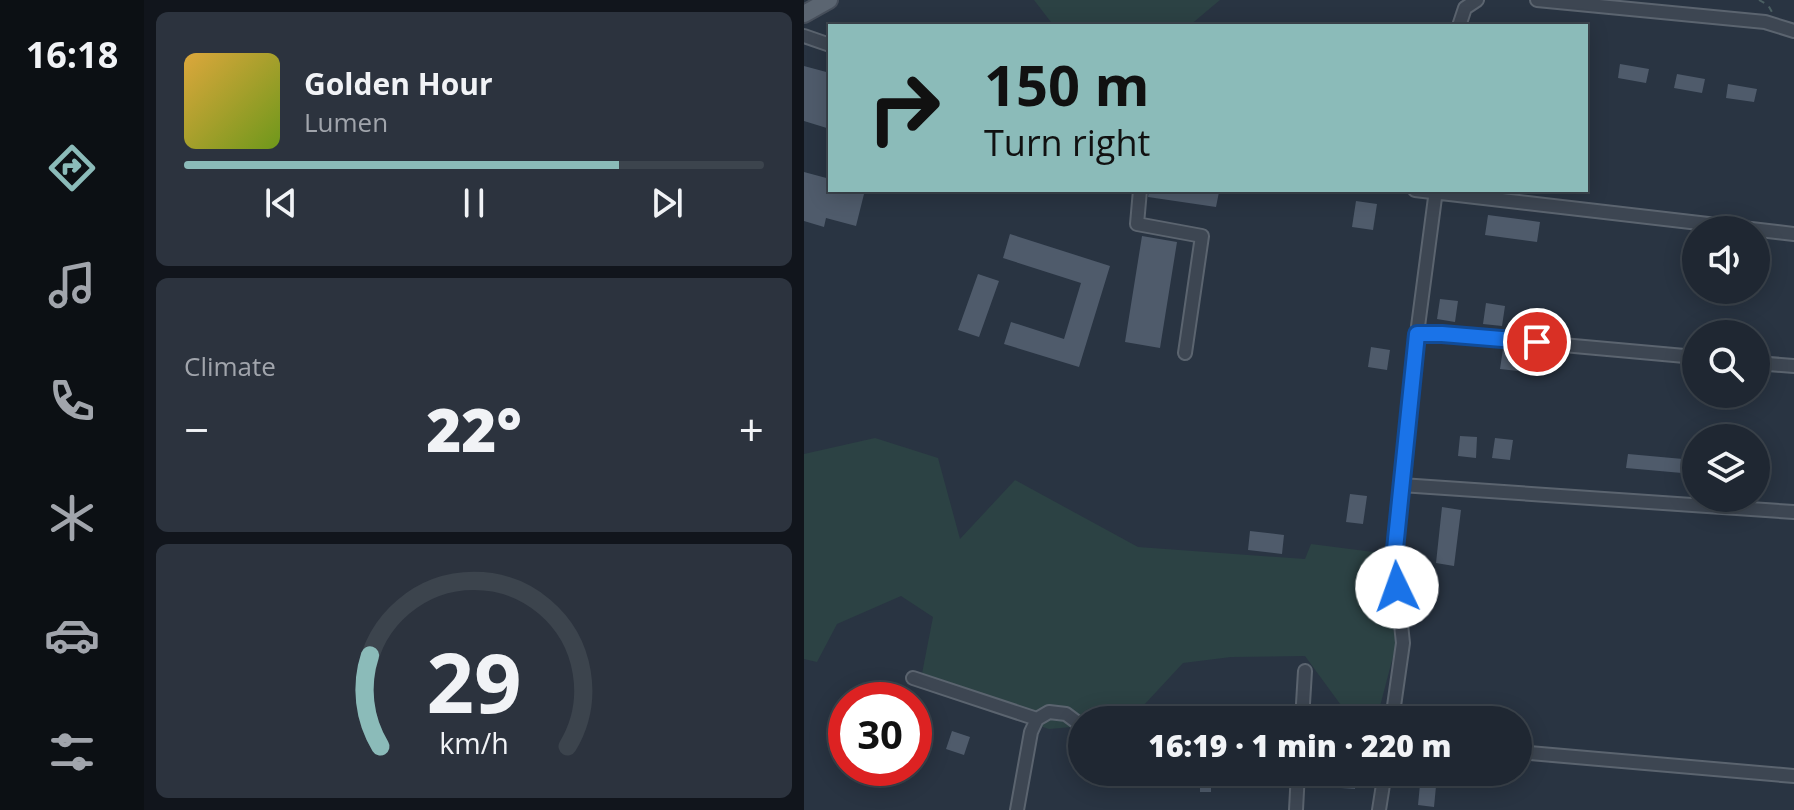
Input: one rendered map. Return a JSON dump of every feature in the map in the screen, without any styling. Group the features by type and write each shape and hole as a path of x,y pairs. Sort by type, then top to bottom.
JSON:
{"main road":[{"path":"804,14 829,0"}],"street":[{"path":"1460,24 1465,8 1477,0"},
{"path":"1537,0 1765,22 1794,31"},
{"path":"804,36 828,44"},
{"path":"1140,192 1137,224 1202,236 1185,353"},
{"path":"1394,706 1403,643 1394,559 1435,192"},
{"path":"1443,192 1794,234"},
{"path":"1417,334 1682,356"},
{"path":"1770,364 1794,366"},
{"path":"1401,485 1794,512"},
{"path":"1303,706 1305,671"},
{"path":"913,678 1037,719"},
{"path":"1017,810 1031,732 1037,719 1049,712 1068,716"},
{"path":"1532,753 1794,776"},
{"path":"1296,810 1297,786"},
{"path":"1379,810 1383,786"}],"green space":[{"path":"1034,0 1220,0 1191,24 1052,24"},
{"path":"875,438 938,458 960,539 1015,480 1138,547 1305,559 1311,544 1381,553 1396,645 1380,706 1342,706 1305,656 1231,657 1183,663 1143,706 1068,706 1068,727 1049,729 932,689 932,682 920,682 933,617 901,596 837,624 817,662 804,659 804,454"}],"building":[{"path":"1620,64 1649,69 1646,83 1618,78"},
{"path":"804,66 828,72 828,128 804,121"},
{"path":"1677,74 1705,79 1702,93 1674,88"},
{"path":"1728,84 1757,89 1754,102 1726,98"},
{"path":"804,172 828,178 828,192 864,192 856,226 826,218 824,227 804,221"},
{"path":"1149,192 1219,192 1216,207 1148,197"},
{"path":"1356,201 1377,204 1373,230 1352,227"},
{"path":"1488,215 1540,222 1537,242 1485,235"},
{"path":"1010,234 1110,266 1079,367 1004,344 1011,322 1064,339 1081,283 1003,258"},
{"path":"1142,236 1177,242 1160,348 1125,342"},
{"path":"978,274 999,281 979,337 958,330"},
{"path":"1440,299 1458,301 1455,322 1437,319"},
{"path":"1486,303 1505,306 1502,326 1483,324"},
{"path":"1371,347 1390,350 1387,370 1368,367"},
{"path":"1503,349 1521,351 1518,371 1500,369"},
{"path":"1460,436 1477,437 1476,458 1458,456"},
{"path":"1495,438 1513,440 1510,460 1492,458"},
{"path":"1628,454 1682,459 1682,473 1626,468"},
{"path":"1350,494 1367,496 1363,524 1346,522"},
{"path":"1442,507 1461,510 1454,566 1436,563"},
{"path":"1250,531 1284,535 1282,554 1248,550"},
{"path":"952,731 970,737 964,755 946,749"},
{"path":"1200,786 1211,786 1211,792 1200,792"},
{"path":"1313,786 1355,786 1355,789"},
{"path":"1420,786 1436,786 1434,807 1418,805"}],"route":[{"path":"1397,587 1394,559 1417,334 1537,342"}]}
